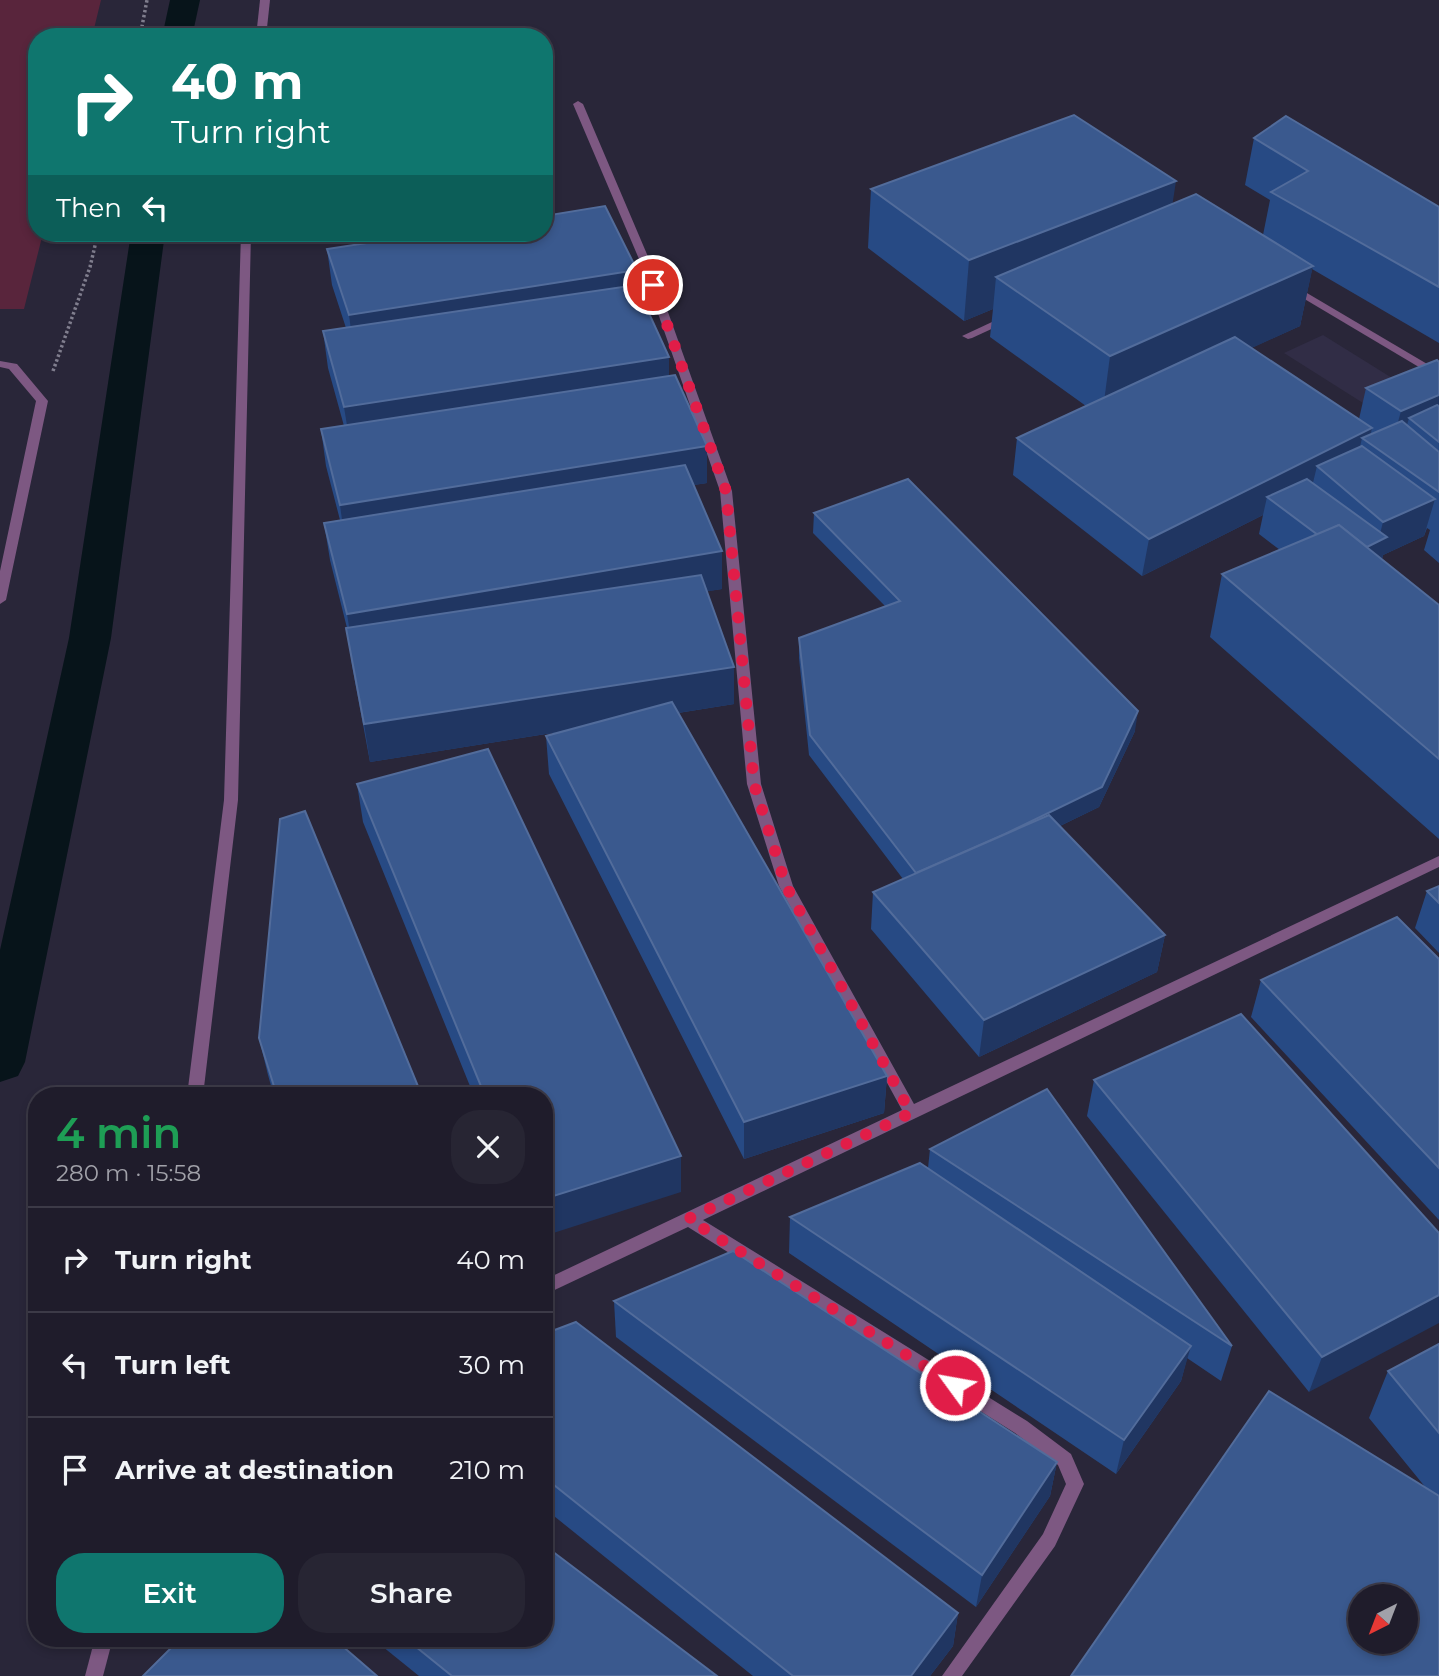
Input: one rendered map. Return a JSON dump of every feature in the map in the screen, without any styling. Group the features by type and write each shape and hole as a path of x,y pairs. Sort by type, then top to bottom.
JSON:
{"street":[{"path":"262,28 265,0"},
{"path":"578,104 644,259 726,491 754,784 786,886 911,1113"},
{"path":"196,1087 231,800 246,242"},
{"path":"1278,279 1439,376"},
{"path":"968,336 1016,314"},
{"path":"0,364 13,366 42,401 0,600"},
{"path":"553,1284 1439,861"},
{"path":"688,1219 1021,1427 1065,1460 1075,1484 1049,1541 951,1676"},
{"path":"93,1676 101,1647"}],"path":[{"path":"142,28 147,0"},
{"path":"42,401 90,267 96,242"}],"shaded area":[{"path":"0,0 101,0 94,28 28,28 28,242 41,242 24,309 0,309"},
{"path":"1323,335 1421,396 1382,415 1284,353"}],"building":[{"path":"1074,115 1176,181 969,260 871,189"},
{"path":"1286,116 1439,207 1439,287 1271,192 1308,171 1254,138"},
{"path":"1196,194 1313,266 1110,356 996,277"},
{"path":"605,206 637,270 349,315 327,249 373,242 553,242 553,215"},
{"path":"636,285 669,357 344,407 323,331"},
{"path":"1235,337 1372,428 1149,539 1017,438"},
{"path":"1437,360 1439,395 1401,411 1366,388"},
{"path":"675,375 707,446 340,505 321,429"},
{"path":"1439,406 1439,442 1409,418"},
{"path":"1402,421 1439,452 1439,492 1362,438"},
{"path":"1362,446 1435,499 1383,522 1317,466"},
{"path":"685,465 722,551 347,614 324,523"},
{"path":"908,479 1138,711 1102,787 916,873 810,735 799,638 900,601 814,513"},
{"path":"1307,479 1387,537 1367,547 1339,525 1318,535 1267,497"},
{"path":"1339,525 1439,605 1439,759 1222,574"},
{"path":"701,575 734,667 364,724 346,628"},
{"path":"672,702 887,1076 744,1122 546,736"},
{"path":"488,749 681,1156 553,1196 553,1087 481,1087 357,784"},
{"path":"305,811 418,1087 274,1087 259,1038 280,819"},
{"path":"1049,815 1165,935 984,1020 873,892"},
{"path":"1439,886 1439,903 1427,891"},
{"path":"1397,917 1439,959 1439,1168 1261,980"},
{"path":"1241,1014 1439,1233 1439,1295 1322,1357 1094,1080"},
{"path":"1047,1089 1232,1346 930,1149"},
{"path":"920,1163 1191,1346 1124,1440 790,1217"},
{"path":"733,1251 1057,1462 982,1575 614,1301"},
{"path":"576,1322 958,1613 911,1676 793,1676 553,1484 553,1331"},
{"path":"1439,1344 1439,1433 1388,1371"},
{"path":"1269,1391 1439,1496 1439,1676 1071,1676"},
{"path":"553,1552 717,1676 452,1676 416,1647 553,1647"},
{"path":"172,1647 343,1647 377,1676 143,1676"}],"waterway":[{"path":"179,28 185,0"},
{"path":"0,1062 90,638 147,242"}],"route":[{"path":"653,285 726,491 754,784 786,886 911,1113 688,1219 955,1385"}]}
